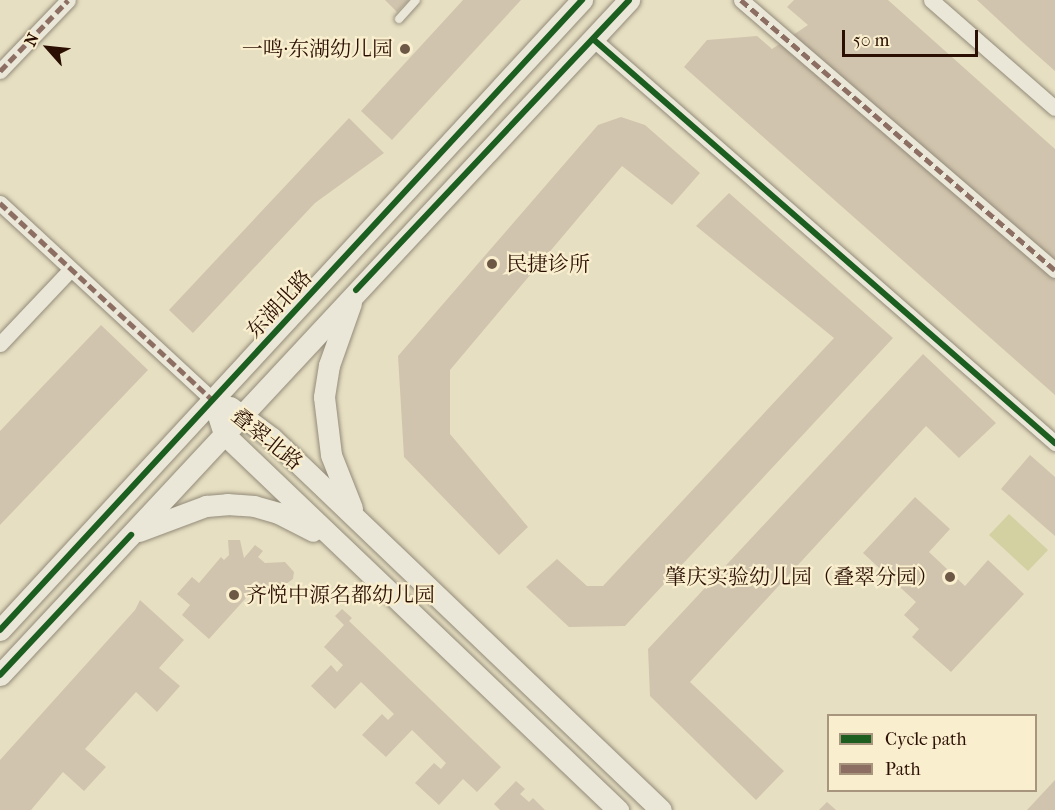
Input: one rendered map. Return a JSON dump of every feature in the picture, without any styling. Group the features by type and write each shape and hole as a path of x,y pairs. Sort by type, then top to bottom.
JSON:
{"main road":[{"name":"东湖北路","path":"0,630 582,0"},
{"path":"0,675 356,290 629,0"},
{"path":"131,535 177,515 227,504 278,513 333,541 356,517 331,455 324,397 328,365 356,290"},
{"name":"叠翠北路","path":"213,400 243,413 356,517 661,810"},
{"name":"叠翠北路","path":"213,400 224,434 333,541 618,810"},
{"path":"151,467 174,489"}],"street":[{"path":"0,71 68,0"},
{"path":"741,0 1055,270"},
{"path":"931,0 1055,108"},
{"path":"592,39 1055,443"},
{"path":"0,203 213,400"},
{"path":"0,344 71,269"}],"lane":[{"path":"399,19 416,0"}],"shaded area":[{"path":"1009,514 1048,550 1028,571 989,535"}],"building":[{"path":"385,0 409,0 397,12"},
{"path":"463,0 521,0 392,140 361,111"},
{"path":"794,0 888,0 1055,149 1055,395 684,67 707,40 757,36 772,49 808,25 787,7"},
{"path":"977,0 1055,0 1055,71 1019,39"},
{"path":"621,117 645,125 700,173 672,205 622,166 450,370 450,434 528,527 499,555 404,457 398,356 598,125"},
{"path":"349,118 384,153 315,203 193,333 169,310"},
{"path":"729,193 893,338 625,626 569,627 526,587 557,559 587,586 603,586 834,338 696,226"},
{"path":"101,325 148,370 0,525 0,431"},
{"path":"923,354 996,423 959,458 926,426 690,682 784,771 756,800 650,696 648,649"},
{"path":"1030,455 1055,477 1055,536 1001,489"},
{"path":"915,497 950,529 929,552 965,586 988,560 1024,594 951,672 912,637 919,629 904,615 916,602 863,553"},
{"path":"228,540 240,540 244,558 255,545 263,551 258,557 265,563 285,562 294,572 293,579 279,589 269,589 256,581 252,585 255,588 209,639 182,615 190,605 177,594 192,577 199,583 221,557 224,560 229,555"},
{"path":"140,600 184,640 159,668 180,686 157,712 136,692 85,749 106,767 84,791 63,772 31,810 0,810 0,760 135,610"},
{"path":"342,609 352,618 349,621 501,767 477,792 463,779 439,805 415,783 434,763 441,769 446,763 412,730 386,757 362,735 382,714 388,720 394,714 361,682 335,709 311,686 331,665 337,672 343,665 324,647 344,625 335,616"},
{"path":"1055,780 1055,810 1027,810"},
{"path":"516,781 525,789 520,794 529,802 533,798 545,810 500,810 494,804"},
{"path":"827,802 836,810 819,810"}],"marked path":[{"path":"0,71 68,0"},
{"path":"741,0 1055,270"},
{"path":"0,203 213,400"}],"cycle path":[{"path":"0,630 582,0"},
{"path":"356,290 629,0"},
{"path":"593,39 1055,443"},
{"path":"0,675 131,535"}],"place":[{"name":"一鸣·东湖幼儿园","path":"405,49"},
{"name":"民捷诊所","path":"492,264"},
{"name":"肇庆实验幼儿园（叠翠分园）","path":"950,577"},
{"name":"齐悦中源名都幼儿园","path":"234,595"}]}
